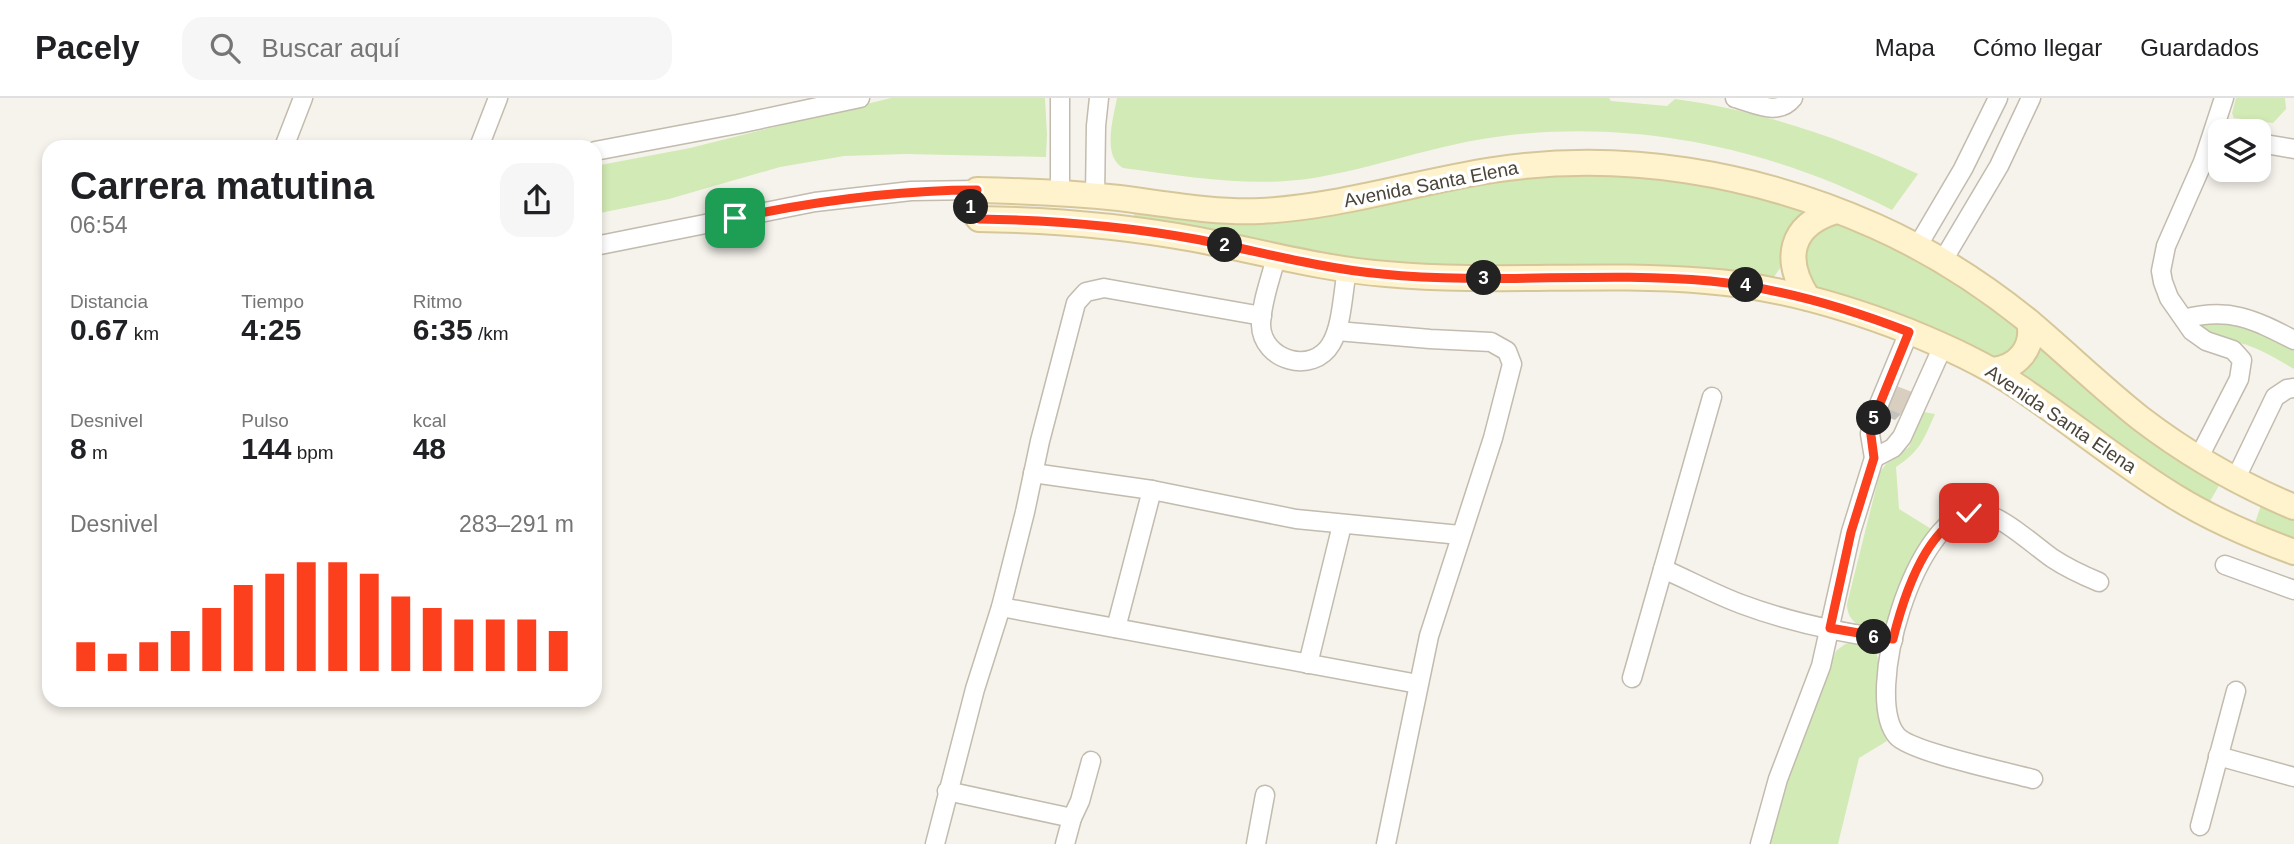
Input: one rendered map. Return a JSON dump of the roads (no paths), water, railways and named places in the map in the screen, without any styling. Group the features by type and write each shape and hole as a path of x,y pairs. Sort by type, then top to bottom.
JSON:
{"street":[{"path":"287,140 303,98"},
{"path":"482,140 498,98"},
{"path":"602,150 860,98"},
{"path":"1060,98 1060,193"},
{"path":"1096,196 1096,126 1099,98"},
{"path":"1735,98 1779,109 1789,104 1793,98"},
{"path":"1917,247 1963,169 1998,98"},
{"path":"1942,262 1999,166 2031,98"},
{"path":"2220,119 2224,98"},
{"path":"2271,145 2294,149"},
{"path":"2198,458 2239,379 2242,365 2237,353 2200,338 2192,331 2165,290 2162,282 2162,261 2166,246 2208,156"},
{"name":"Avenida Santa Elena","path":"602,245 840,199 911,191 1060,193 1207,209 1262,211 1347,201 1463,175 1515,167 1616,163 1709,174 1787,193 1877,227 1917,247 1983,288 2029,322 2114,397 2198,458 2235,480 2294,507"},
{"name":"Avenida Santa Elena","path":"977,190 971,208 979,219 1082,223 1195,239 1347,270 1447,278 1675,279 1744,285 1808,298 1909,332 1992,370 2152,482 2218,520 2294,552"},
{"path":"1808,298 1800,287 1794,269 1794,249 1807,225 1836,211"},
{"path":"1276,257 1262,316 1262,332 1265,342 1279,356 1288,360 1308,361 1323,353 1334,341 1347,270"},
{"path":"935,844 947,791 1001,607 1076,303 1086,292 1104,288 1262,316"},
{"path":"2184,319 2226,313 2262,325 2294,340"},
{"path":"1992,370 2010,366 2023,354 2030,340 2029,322"},
{"path":"1336,331 1491,342 1507,351 1512,364 1493,438 1429,636 1386,844"},
{"path":"1760,844 1778,779 1821,666 1851,532 1874,458 1870,434 1872,421 1909,332"},
{"path":"1874,458 1893,448 1902,437 1943,346"},
{"path":"2218,520 2221,497 2235,480 2275,397 2294,388"},
{"path":"1632,678 1712,397"},
{"path":"1033,473 1152,491 1252,512 1342,525 1461,535"},
{"path":"1116,628 1152,491"},
{"path":"2033,779 1915,748 1901,740 1892,729 1886,702 1893,639 1912,581 1930,548 1949,524 1969,513 1986,514 2000,521 2070,569 2099,582"},
{"path":"1308,664 1342,525"},
{"path":"2225,565 2294,590"},
{"path":"1663,569 1741,604 1830,628 1893,639"},
{"path":"1001,607 1418,684"},
{"path":"2200,826 2236,691"},
{"path":"2218,756 2294,777"},
{"path":"1065,844 1091,761"},
{"path":"947,791 1072,818"},
{"path":"1256,844 1265,795"}]}
